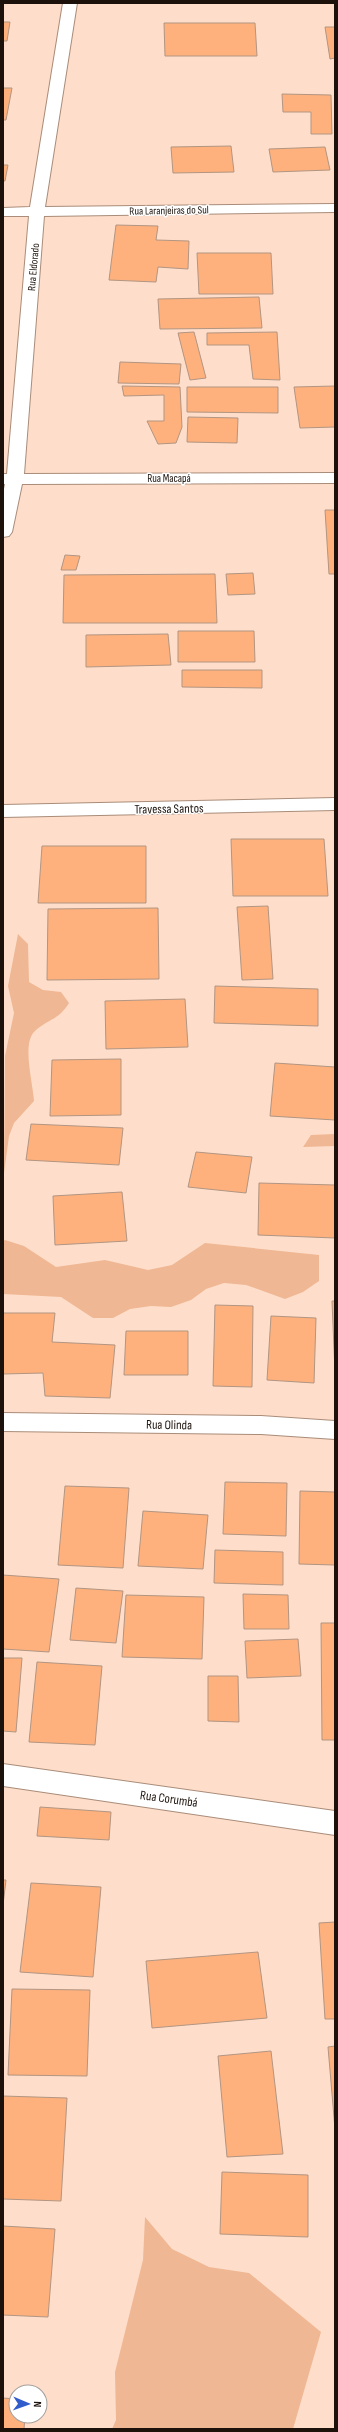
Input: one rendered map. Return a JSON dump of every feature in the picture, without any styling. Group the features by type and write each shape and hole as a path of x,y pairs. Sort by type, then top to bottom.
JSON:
{"street":[{"name":"Rua Eldorado","path":"3,532 37,212 70,3"},
{"name":"Rua Laranjeiras do Sul","path":"3,212 335,208"},
{"name":"Rua Macapá","path":"9,479 335,478"},
{"name":"Travessa Santos","path":"3,812 335,804"},
{"name":"Rua Olinda","path":"3,1422 261,1425 335,1430"},
{"name":"Rua Corumbá","path":"3,1776 335,1823"}],"shaded area":[{"path":"18,934 28,944 29,982 43,990 61,992 69,1003 57,1017 34,1032 31,1038 28,1055 34,1101 14,1123 9,1136 4,1173 5,1056 14,1013 8,986"},
{"path":"335,1134 335,1146 303,1147 311,1135"},
{"path":"5,1240 24,1246 56,1267 105,1260 148,1270 172,1265 205,1243 319,1255 319,1281 303,1292 285,1299 246,1285 224,1283 206,1289 191,1300 171,1307 151,1306 130,1309 113,1318 93,1318 61,1297 3,1294 3,1241"},
{"path":"145,2217 172,2249 209,2267 249,2273 321,2332 293,2429 112,2429 116,2420 115,2372 143,2260"}],"building":[{"path":"3,22 10,22 7,41 3,41"},
{"path":"164,23 255,23 257,56 165,56"},
{"path":"325,27 335,27 335,58 330,59"},
{"path":"3,88 12,88 6,120 3,120"},
{"path":"282,94 331,95 332,134 311,134 311,112 283,112"},
{"path":"231,146 234,172 173,173 171,147"},
{"path":"325,147 330,170 273,172 269,149"},
{"path":"3,165 8,165 5,181 3,181"},
{"path":"116,225 158,226 156,240 189,241 188,269 158,267 156,282 109,280"},
{"path":"197,253 271,253 273,294 199,294"},
{"path":"259,297 262,328 160,329 158,299"},
{"path":"194,332 206,378 190,380 178,333"},
{"path":"277,332 280,380 253,379 249,345 207,345 207,333"},
{"path":"120,362 181,364 179,384 118,383"},
{"path":"122,386 180,387 182,427 176,443 158,444 147,421 164,421 164,395 124,396"},
{"path":"335,386 335,427 300,428 294,387"},
{"path":"187,387 278,387 278,413 187,412"},
{"path":"188,417 238,418 237,443 187,442"},
{"path":"325,510 335,510 335,574 329,574"},
{"path":"65,555 80,556 76,570 61,570"},
{"path":"253,573 255,594 228,595 226,574"},
{"path":"215,574 217,623 63,623 64,575"},
{"path":"178,631 254,631 255,662 178,662"},
{"path":"168,634 171,665 86,667 86,635"},
{"path":"182,670 262,670 262,688 182,687"},
{"path":"231,839 324,839 328,896 233,896"},
{"path":"42,846 146,846 146,903 38,903"},
{"path":"268,906 273,979 242,980 237,907"},
{"path":"158,908 159,979 47,980 48,909"},
{"path":"215,986 318,989 318,1026 214,1023"},
{"path":"185,999 188,1047 106,1049 105,1001"},
{"path":"121,1059 121,1115 50,1116 52,1060"},
{"path":"275,1063 335,1067 335,1120 270,1116"},
{"path":"31,1124 123,1128 119,1165 26,1160"},
{"path":"196,1152 252,1157 246,1193 188,1187"},
{"path":"259,1183 335,1185 335,1238 258,1235"},
{"path":"122,1192 127,1241 55,1245 53,1196"},
{"path":"332,1301 335,1301 335,1372"},
{"path":"215,1305 253,1306 252,1387 213,1386"},
{"path":"3,1313 55,1313 52,1342 115,1345 110,1398 45,1396 43,1373 3,1374"},
{"path":"271,1316 316,1318 314,1383 267,1380"},
{"path":"126,1331 188,1331 188,1375 124,1375"},
{"path":"225,1482 287,1483 286,1536 223,1534"},
{"path":"65,1486 129,1488 123,1568 58,1565"},
{"path":"300,1491 335,1492 335,1565 299,1564"},
{"path":"143,1511 208,1515 203,1569 138,1566"},
{"path":"215,1550 283,1552 283,1585 214,1583"},
{"path":"3,1575 59,1579 49,1652 3,1649"},
{"path":"76,1588 123,1591 116,1643 70,1640"},
{"path":"243,1594 288,1595 289,1629 244,1629"},
{"path":"126,1595 204,1597 202,1659 122,1657"},
{"path":"321,1623 335,1623 335,1740 322,1740"},
{"path":"298,1639 301,1676 247,1678 245,1641"},
{"path":"3,1658 22,1658 16,1732 3,1731"},
{"path":"37,1662 102,1666 95,1745 29,1742"},
{"path":"208,1676 238,1676 239,1722 208,1721"},
{"path":"40,1807 111,1812 109,1840 37,1836"},
{"path":"3,1880 6,1880 3,1905"},
{"path":"31,1883 101,1887 93,1977 20,1972"},
{"path":"335,1922 335,2019 325,2019 319,1923"},
{"path":"258,1952 267,2018 152,2028 146,1961"},
{"path":"12,1989 90,1990 87,2076 8,2075"},
{"path":"335,2046 335,2129 328,2047"},
{"path":"271,2051 283,2154 227,2157 218,2056"},
{"path":"3,2096 67,2098 61,2201 3,2199"},
{"path":"222,2172 308,2175 308,2237 220,2234"},
{"path":"3,2226 55,2229 48,2317 3,2315"},
{"path":"3,2398 8,2398 8,2424 24,2424 24,2429 3,2429"}]}
